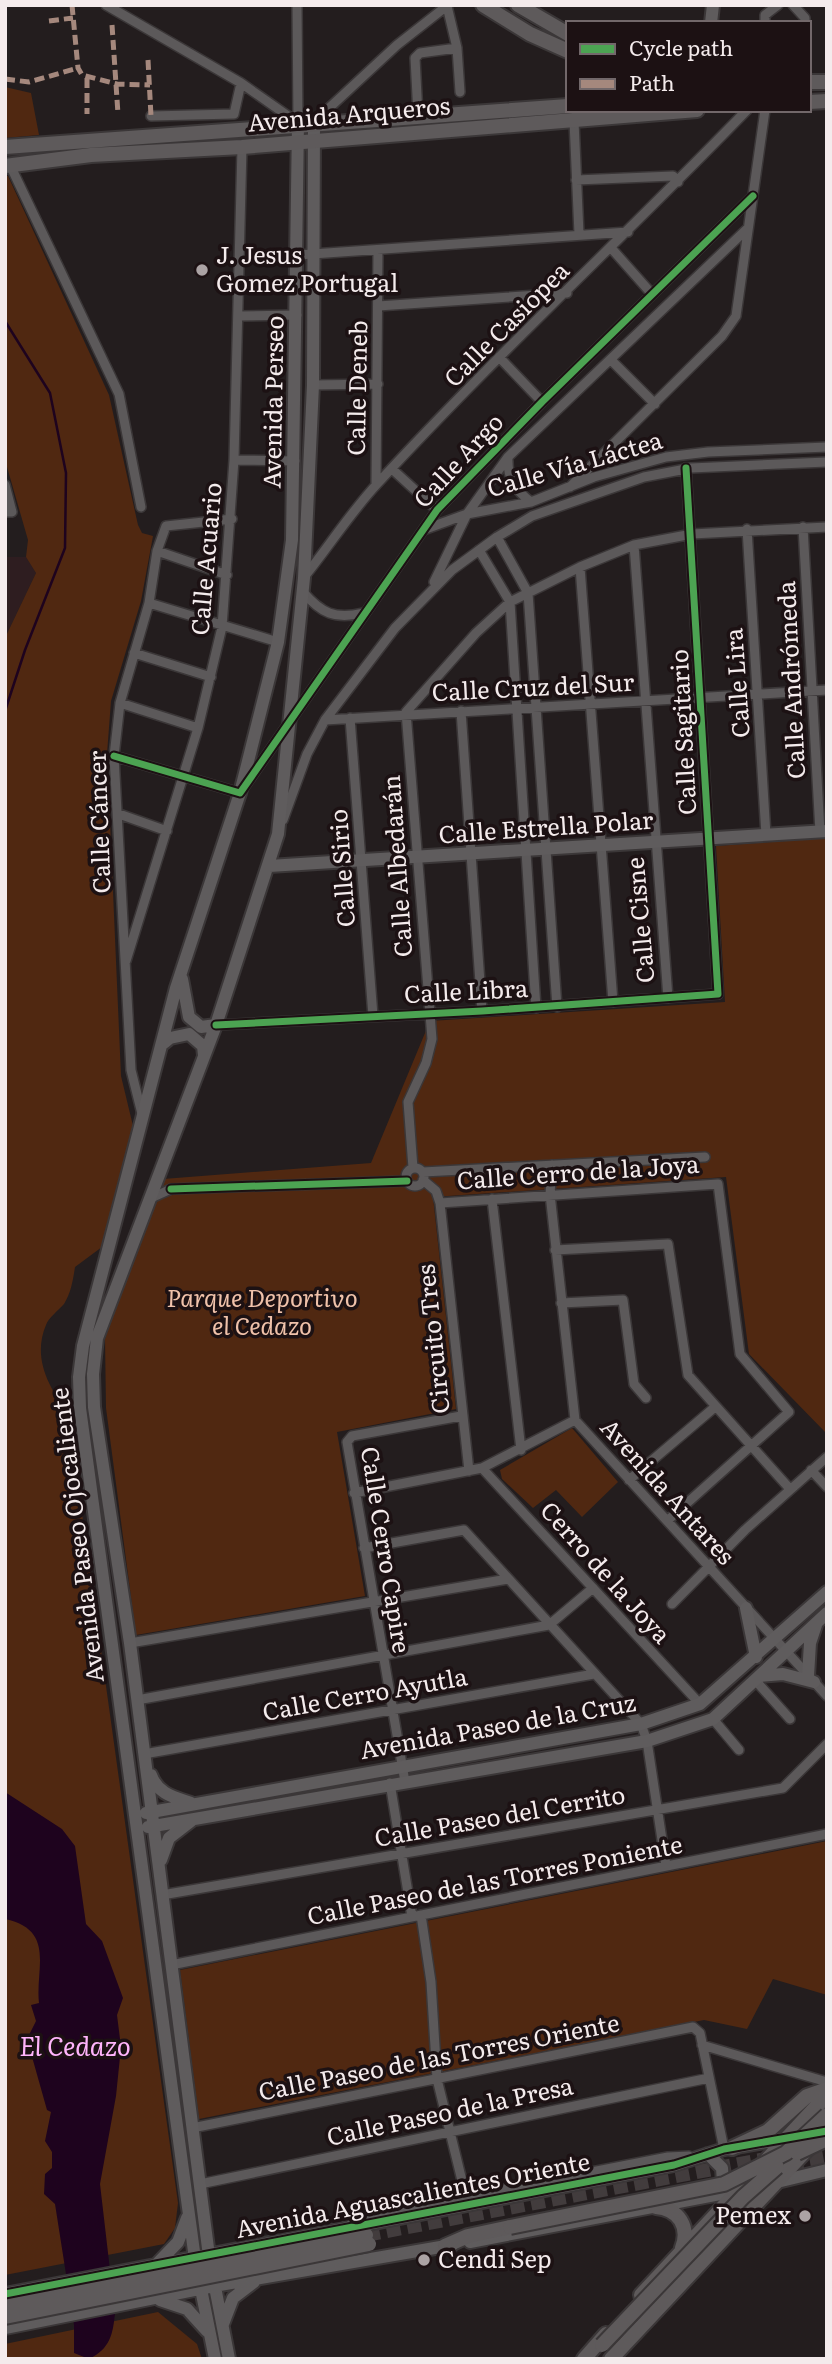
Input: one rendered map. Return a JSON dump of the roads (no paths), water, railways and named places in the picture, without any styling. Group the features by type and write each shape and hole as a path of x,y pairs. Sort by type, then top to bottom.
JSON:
{"main road":[{"path":"483,5 530,34 566,50"},
{"path":"518,5 566,33"},
{"name":"Avenida Arqueros","path":"5,147 298,123 566,106"},
{"name":"Avenida Arqueros","path":"8,166 91,156 242,147 675,112"},
{"name":"Avenida Perseo","path":"277,839 304,578 313,385 314,122"},
{"name":"Avenida Perseo","path":"240,793 278,642 290,568 295,461 298,123"},
{"name":"Avenida Paseo Ojocaliente","path":"215,2359 195,2259 80,1408 79,1377 93,1306 182,972 240,793"},
{"name":"Calle Estrella Polar","path":"268,866 823,831"},
{"name":"Avenida Paseo Ojocaliente","path":"229,2359 209,2256 130,1643 96,1420 93,1374 97,1338 205,1056 277,839"},
{"path":"182,972 189,1017 201,1027 216,1025"},
{"path":"164,1043 170,1038 189,1034 203,1046 205,1056"},
{"name":"Avenida Paseo de la Cruz","path":"135,1815 641,1724 700,1704 827,1592"},
{"path":"746,1608 756,1657"},
{"path":"758,1678 783,1674 811,1679 810,1643 822,1617"},
{"name":"Avenida Paseo de la Cruz","path":"137,1829 390,1783 647,1741 713,1719 822,1617"},
{"path":"144,1757 159,1790 195,1804"},
{"path":"159,1871 169,1838 195,1818"},
{"path":"728,2148 768,2132 807,2096 827,2089"},
{"path":"586,2359 681,2250 827,2095"},
{"path":"445,2246 468,2236 724,2184 786,2153 827,2115"},
{"path":"611,2359 826,2132"},
{"path":"586,2359 759,2182 826,2132"},
{"name":"Avenida Aguascalientes Oriente","path":"5,2294 674,2165 728,2148 826,2132"},
{"path":"705,2155 716,2159 724,2172 722,2186 712,2196"},
{"path":"5,2328 214,2286 656,2207 827,2170"},
{"path":"151,2300 157,2294 160,2282 149,2268 182,2236 188,2207"},
{"path":"656,2207 673,2211 683,2224 685,2235 681,2250"},
{"name":"Avenida Aguascalientes Oriente","path":"5,2306 367,2239 5,2317"},
{"path":"244,2281 237,2273 237,2263 245,2252 259,2244"},
{"path":"223,2331 224,2317 233,2298 243,2288 263,2278"},
{"path":"151,2300 187,2309 199,2319 211,2339"}],"street":[{"path":"106,5 241,83 298,123"},
{"name":"Avenida Perseo","path":"297,5 298,123"},
{"path":"765,21 765,15 778,5"},
{"path":"793,5 805,21"},
{"path":"314,122 397,45 447,6 457,48 460,92"},
{"path":"418,116 415,58 420,53 457,48"},
{"path":"151,116 234,114 241,83"},
{"name":"Calle Casiopea","path":"304,578 376,484 499,357 612,249 745,112"},
{"path":"570,486 732,325 738,308 765,112"},
{"path":"573,121 579,234"},
{"name":"Calle Acuario","path":"126,961 198,728 222,627 232,519 242,147"},
{"path":"8,166 119,394 141,507"},
{"path":"576,180 673,176 678,181"},
{"name":"Calle Argo","path":"240,793 437,510 542,401 753,196"},
{"name":"Calle Argo","path":"431,588 467,514 508,457 612,361 748,228"},
{"path":"298,255 628,232"},
{"path":"612,249 651,293"},
{"name":"Calle Deneb","path":"376,484 378,250"},
{"path":"378,306 567,293"},
{"path":"239,316 297,315"},
{"path":"499,357 542,401"},
{"path":"612,361 654,404"},
{"path":"313,385 377,383"},
{"name":"Calle Vía Láctea","path":"421,531 467,514 531,502 628,467 682,454 827,447"},
{"path":"508,457 512,481 519,493 531,502"},
{"path":"234,460 295,461"},
{"name":"Calle Vía Láctea","path":"277,839 307,754 325,720 395,628 431,588 497,537 533,516 599,490 686,468 827,461"},
{"name":"Calle Sagitario","path":"686,468 718,993"},
{"path":"392,469 437,510"},
{"path":"5,485 9,512"},
{"name":"Calle Cáncer","path":"144,1122 131,1070 114,756 120,703 149,603 157,551 166,526 232,519"},
{"name":"Calle Andrómeda","path":"803,527 823,831"},
{"path":"405,715 451,659 510,602 580,567 634,545 692,534 747,529 827,527"},
{"name":"Calle Lira","path":"747,529 766,835"},
{"path":"497,537 528,593 557,1007"},
{"name":"Calle Cisne","path":"634,545 654,842 668,998"},
{"path":"479,550 510,602 536,1008"},
{"path":"157,551 228,575"},
{"path":"580,567 598,845 613,1002"},
{"path":"303,592 329,615 345,617 363,613"},
{"path":"149,603 278,642"},
{"path":"134,653 211,677"},
{"name":"Calle Cruz del Sur","path":"325,720 827,690"},
{"path":"120,703 198,728"},
{"path":"461,712 482,1012"},
{"name":"Calle Albedarán","path":"405,715 432,1039 426,1063 408,1102 413,1168"},
{"name":"Calle Sirio","path":"350,718 373,1016"},
{"path":"114,756 240,793"},
{"path":"119,814 167,831"},
{"name":"Calle Libra","path":"216,1025 482,1012 718,993"},
{"path":"423,1176 552,1165 705,1157"},
{"name":"Avenida Antares","path":"552,1165 550,1194 555,1250 575,1420 827,1696"},
{"path":"407,1181 407,1173 413,1168 436,1191 440,1203"},
{"path":"149,1199 171,1189 407,1181 417,1185 423,1176"},
{"path":"157,1177 171,1189"},
{"name":"Calle Cerro de la Joya","path":"440,1203 718,1184 740,1354 789,1412 752,1447"},
{"path":"492,1199 521,1450"},
{"name":"Circuito Tres","path":"440,1203 469,1471"},
{"path":"555,1250 668,1244 688,1375 790,1489"},
{"path":"561,1303 623,1300 634,1384 646,1398"},
{"path":"629,1480 715,1407"},
{"name":"Calle Cerro Capire","path":"405,1782 354,1493 348,1438 461,1416"},
{"path":"354,1493 482,1468 575,1420"},
{"path":"667,1521 752,1447"},
{"path":"672,1604 708,1566 827,1457"},
{"name":"Cerro de la Joya","path":"482,1468 700,1704"},
{"path":"811,1470 827,1487"},
{"path":"364,1548 464,1530 641,1724 647,1741 666,1866"},
{"path":"130,1643 508,1579"},
{"path":"137,1700 549,1625 593,1588"},
{"name":"Calle Cerro Ayutla","path":"144,1757 594,1674"},
{"path":"758,1678 790,1719"},
{"path":"713,1719 739,1750"},
{"name":"Calle Paseo del Cerrito","path":"162,1895 783,1788 827,1744"},
{"path":"390,1783 401,1853 431,1982 437,2079 466,2197"},
{"name":"Calle Paseo de las Torres Poniente","path":"171,1965 827,1834"},
{"name":"Calle Paseo de las Torres Oriente","path":"192,2128 693,2027 701,2033 702,2045"},
{"path":"728,2148 702,2045 827,2082"},
{"name":"Calle Paseo de la Presa","path":"200,2184 709,2078"},
{"name":"Avenida Aguascalientes Oriente","path":"343,2230 372,2215 668,2157 705,2155"}],"water":[{"name":"El Cedazo","path":"5,1792 62,1829 75,1846 86,1924 102,1941 123,1998 117,2015 121,2047 116,2096 100,2184 115,2313 106,2346 89,2359 74,2353 74,2325 55,2204 44,2194 45,2174 52,2168 52,2152 45,2141 51,2112 47,2110 27,2039 36,2021 31,2005 39,2003 40,1952 31,1932 21,1924 5,1919"}],"waterway":[{"name":"El Cedazo","path":"5,321 50,393 66,473 65,548 25,650 5,711"}],"tunnel":[{"path":"789,2164 827,2157"},
{"path":"366,2235 771,2158"}],"place":[{"name":"J. Jesus Gomez Portugal","path":"202,270"},
{"name":"Pemex","path":"805,2216"},
{"name":"Cendi Sep","path":"424,2260"}],"park label":[{"name":"Parque Deportivo el Cedazo","path":"262,1313"}]}
